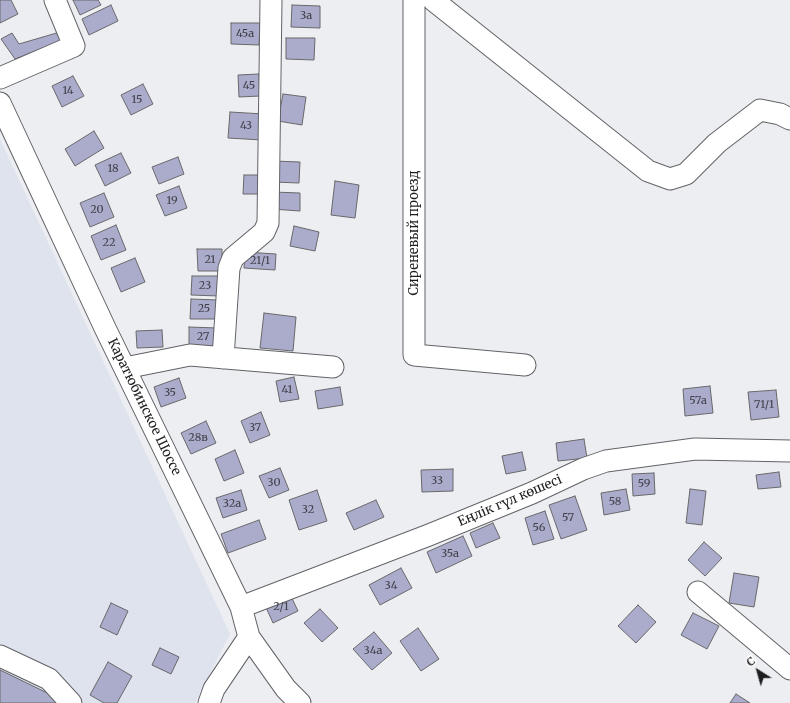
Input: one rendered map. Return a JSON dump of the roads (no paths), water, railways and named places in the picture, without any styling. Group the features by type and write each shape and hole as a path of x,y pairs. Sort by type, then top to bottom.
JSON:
{"street":[{"path":"0,78 74,46 55,0"},
{"path":"223,358 229,268 233,258 264,232 268,223 271,0"},
{"name":"Сиреневый проезд","path":"414,0 414,355 525,365"},
{"path":"433,0 648,171 670,179 686,174 717,143 760,110 780,114 790,119"},
{"name":"Каратюбинское Шоссе","path":"0,103 105,328 241,607 249,637 286,689 300,703"},
{"path":"125,368 190,355 333,367"},
{"name":"Еңлік гүл көшесі","path":"241,607 429,535 532,493 583,469 606,461 695,449 790,451"},
{"path":"698,592 790,669"},
{"path":"209,703 214,689 249,637"},
{"path":"0,656 49,679 71,703"}]}
